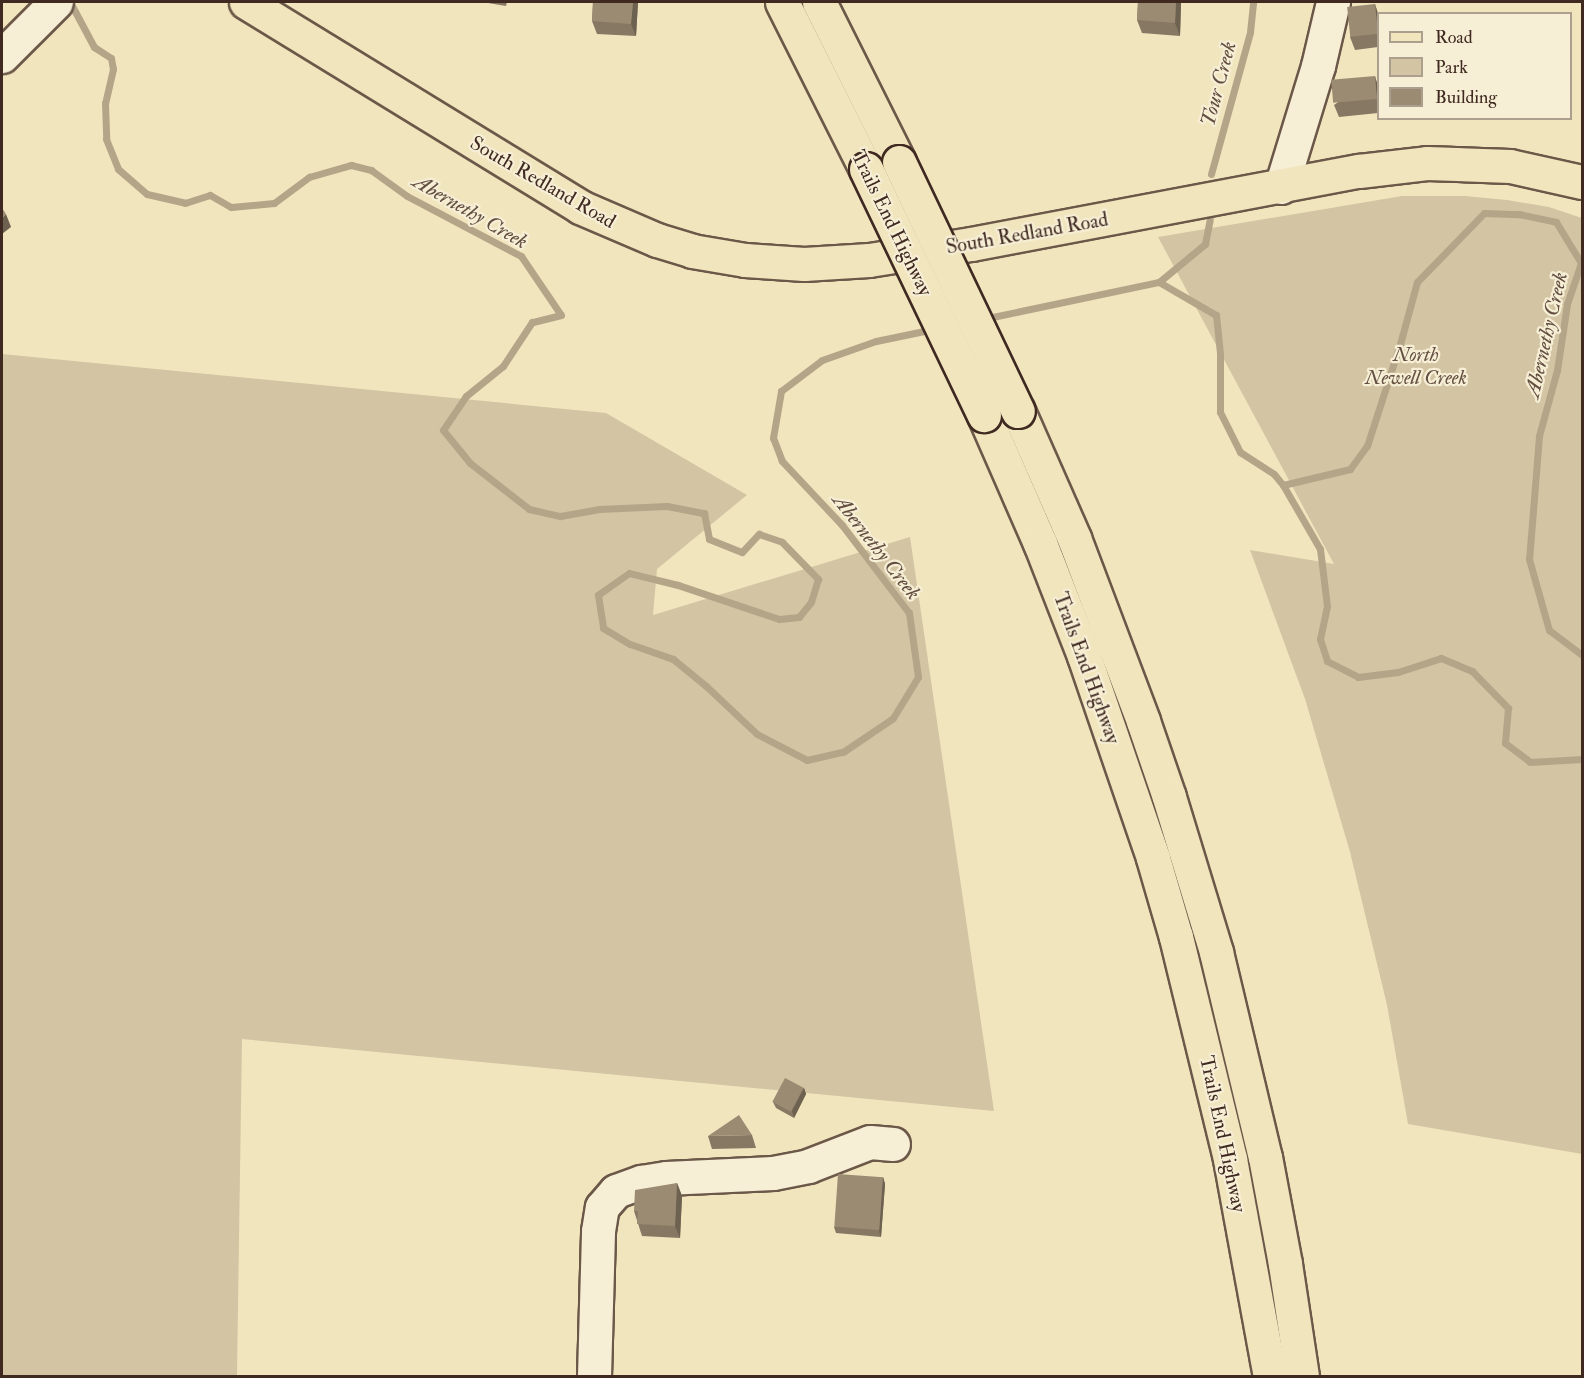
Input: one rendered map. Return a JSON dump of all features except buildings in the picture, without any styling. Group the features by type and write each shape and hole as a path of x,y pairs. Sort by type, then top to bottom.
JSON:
{"main road":[{"name":"South Redland Road","path":"246,2 580,207 643,236 712,255 784,264 868,260 971,244 1359,171 1427,163 1510,166 1582,182"},
{"name":"Trails End Highway","path":"782,2 866,169 984,415 1040,543 1084,656 1153,858 1176,937 1230,1159 1269,1377"},
{"name":"Trails End Highway","path":"819,2 899,162 1018,411 1074,538 1169,797 1216,952 1265,1157 1285,1264 1302,1377"}],"street":[{"path":"2,55 56,2"},
{"path":"1281,187 1318,66 1333,2"},
{"path":"594,1377 598,1231 602,1207 616,1191 641,1182 666,1178 773,1173 808,1166 870,1142 893,1144"}],"green space":[{"name":"North Newell Creek","path":"1402,196 1465,196 1507,200 1549,207 1582,218 1582,1154 1408,1124 1387,1005 1350,852 1305,699 1250,550 1334,564 1158,237"},
{"path":"2,354 606,413 747,495 657,569 653,615 910,537 994,1111 242,1039 237,1376 2,1376"}],"waterway":[{"name":"Abernethy Creek","path":"70,2 94,47 111,58 113,69 105,103 106,139 118,169 147,194 185,203 210,195 231,207 274,203 309,177 351,165 371,170 407,196 521,256 561,315 532,322 503,366 466,396 443,430 470,463 529,509 560,516 599,509 667,506 704,513 709,539 742,552 759,534 782,542 818,579 811,602 799,617 779,619 678,585 629,573 598,595 603,628 630,644 673,659 706,686 757,734 807,760 843,752 893,718 918,677 909,613 842,525 782,461 773,438 781,391 822,360 876,341 934,329"},
{"name":"Tour Creek","path":"1211,174 1250,32 1253,2"},
{"name":"Abernethy Creek","path":"983,319 1159,282 1216,315 1220,354 1220,412 1240,452 1274,474 1283,485 1350,469 1367,446 1400,344 1417,282 1484,213 1519,214 1556,222 1581,263 1567,304 1557,370 1539,436 1529,559 1549,630 1582,655"},
{"name":"Tour Creek","path":"1159,282 1205,244 1210,219"},
{"path":"1283,485 1320,549 1327,606 1320,639 1327,661 1358,677 1398,672 1441,658 1472,671 1508,708 1505,743 1530,762 1582,759"}]}
